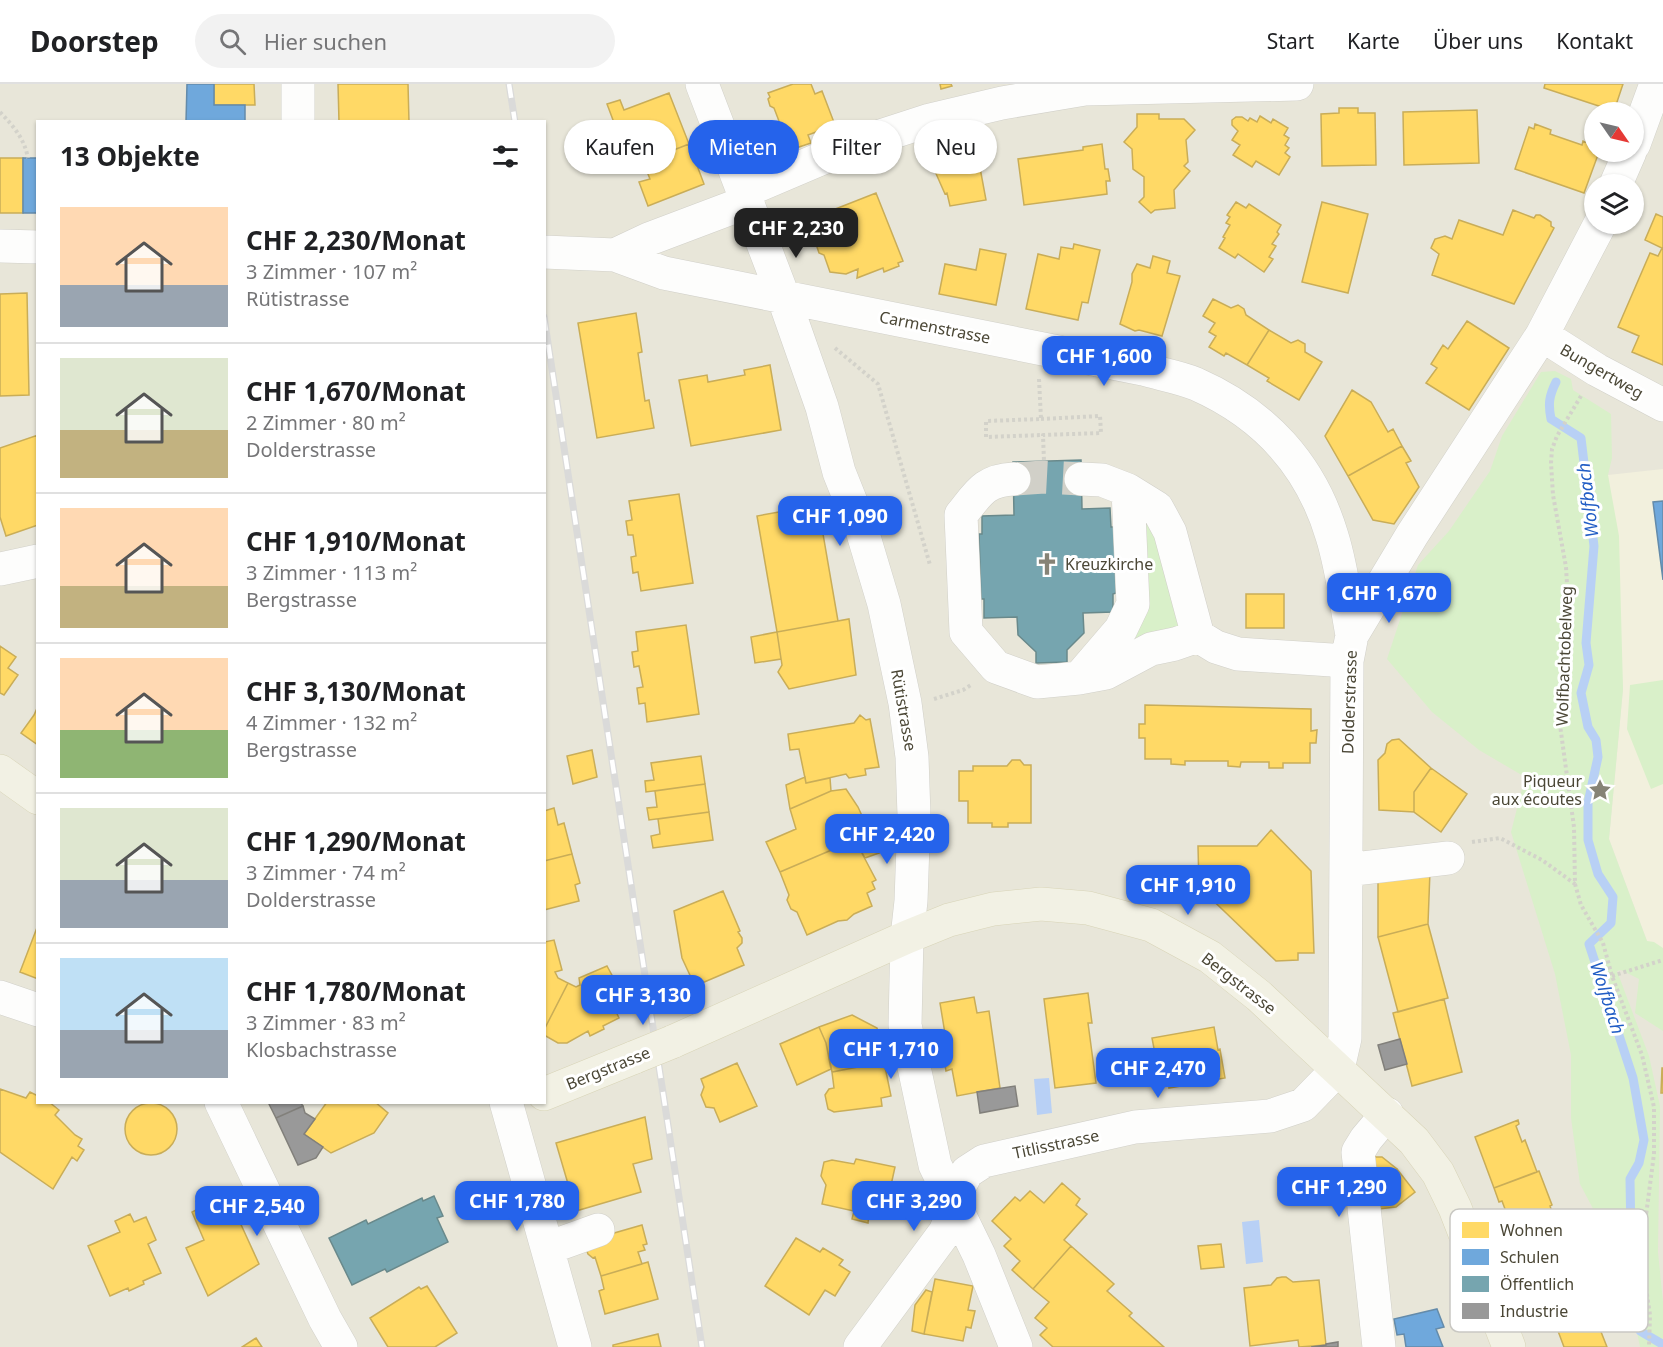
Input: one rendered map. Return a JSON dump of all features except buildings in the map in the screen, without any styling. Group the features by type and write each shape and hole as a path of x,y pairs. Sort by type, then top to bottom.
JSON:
{"main road":[{"path":"0,771 36,797"},
{"name":"Bergstrasse","path":"546,1093 672,1041 906,936 949,920 993,909 1041,904 1088,908 1151,925 1210,957 1259,996 1414,1141 1438,1173 1455,1209"},
{"name":"Bergstrasse","path":"1503,1332 1509,1347"}],"street":[{"path":"298,84 298,120"},
{"name":"Rütistrasse","path":"702,84 783,296 822,407 839,472 861,527 884,604 905,703 912,757 914,815 911,901 906,936 905,1025 935,1165 979,1255 1016,1347"},
{"path":"615,255 745,197 853,145 930,120 1002,103 1085,89 1298,84"},
{"path":"1644,117 1656,84"},
{"name":"Dolderstrasse","path":"1338,1069 1345,1038 1350,648 1412,535 1542,335 1595,234"},
{"path":"0,246 36,247"},
{"name":"Carmenstrasse","path":"548,252 615,255 664,273 1143,369 1196,384 1249,414 1280,441 1304,474 1322,506 1333,538 1350,648"},
{"name":"Bungertweg","path":"1542,335 1597,370 1663,405"},
{"path":"1014,479 1006,479 983,487 961,515 966,632 996,667 1037,682 1079,678 1107,673 1151,649 1198,636"},
{"path":"1081,479 1102,480 1128,490 1157,508 1170,532 1198,636 1216,647 1238,654 1350,648"},
{"path":"1079,678 1121,629 1132,604 1128,490"},
{"path":"0,569 36,561"},
{"path":"1346,870 1448,858"},
{"path":"0,997 36,1009"},
{"name":"Titlisstrasse","path":"860,1347 945,1232 955,1208 958,1190 967,1172 984,1161 1135,1127 1270,1116 1303,1105 1338,1069"},
{"path":"222,1104 325,1319 341,1347"},
{"path":"507,1104 576,1347"},
{"path":"1379,1347 1358,1152 1366,1138 1387,1114"},
{"path":"548,1248 598,1230"}],"path":[{"path":"0,112 25,144 28,158"},
{"path":"835,348 878,384 930,566 936,556"},
{"path":"1040,386 1041,419"},
{"name":"Wolfbachtobelweg","path":"1584,390 1557,436 1552,449 1553,495 1566,567 1568,602 1560,725 1574,827 1575,884 1581,905 1603,944 1612,976 1642,1055 1654,1107 1654,1154 1647,1209"},
{"path":"1100,416 1101,433 986,437 986,421 1041,419 1100,416"},
{"path":"1043,435 1044,461"},
{"path":"941,698 963,690"},
{"path":"1612,976 1663,960"},
{"name":"Wolfbachtobelweg","path":"1648,1301 1649,1347"}],"shaded area":[{"path":"0,84 1663,84 1663,1347 0,1347"},
{"path":"1663,469 1663,960 1654,960 1609,839 1623,689 1608,475"}],"green space":[{"path":"1555,371 1571,379 1573,390 1611,414 1612,458 1608,475 1619,536 1623,689 1609,839 1647,941 1654,942 1663,948 1663,1031 1635,1013 1639,979 1621,970 1617,971 1649,1056 1660,1106 1658,1252 1663,1302 1663,1347 1640,1347 1637,1332 1648,1332 1648,1209 1593,1209 1580,1184 1571,1118 1571,1055 1555,974 1511,832 1525,777 1479,750 1432,712 1387,659 1418,565 1449,531 1490,471 1502,436 1541,372"},
{"path":"1147,512 1183,625 1127,646 1139,519"},
{"path":"1663,680 1663,784 1651,789 1627,729 1630,685"}],"water":[{"path":"1049,1078 1052,1113 1037,1115 1034,1079"},
{"path":"1259,1220 1263,1262 1246,1264 1242,1222"}],"waterway":[{"name":"Wolfbach","path":"1556,382 1550,400 1551,419 1581,438 1594,546 1586,643 1589,665 1581,693 1588,727 1596,740 1598,757 1588,803 1588,840 1598,874 1613,897 1611,923 1589,944 1633,1078 1644,1140 1639,1163 1630,1179 1630,1209"},
{"name":"Wolfbach","path":"1642,1332 1662,1344 1663,1347"}],"tunnel":[{"path":"1014,479 1044,477 1081,479"}],"railway":[{"path":"509,84 515,120"},
{"path":"546,330 702,1347"}],"place":[{"name":"Kreuzkirche","path":"1047,564"},
{"name":"Piqueur aux écoutes","path":"1600,790"}]}
